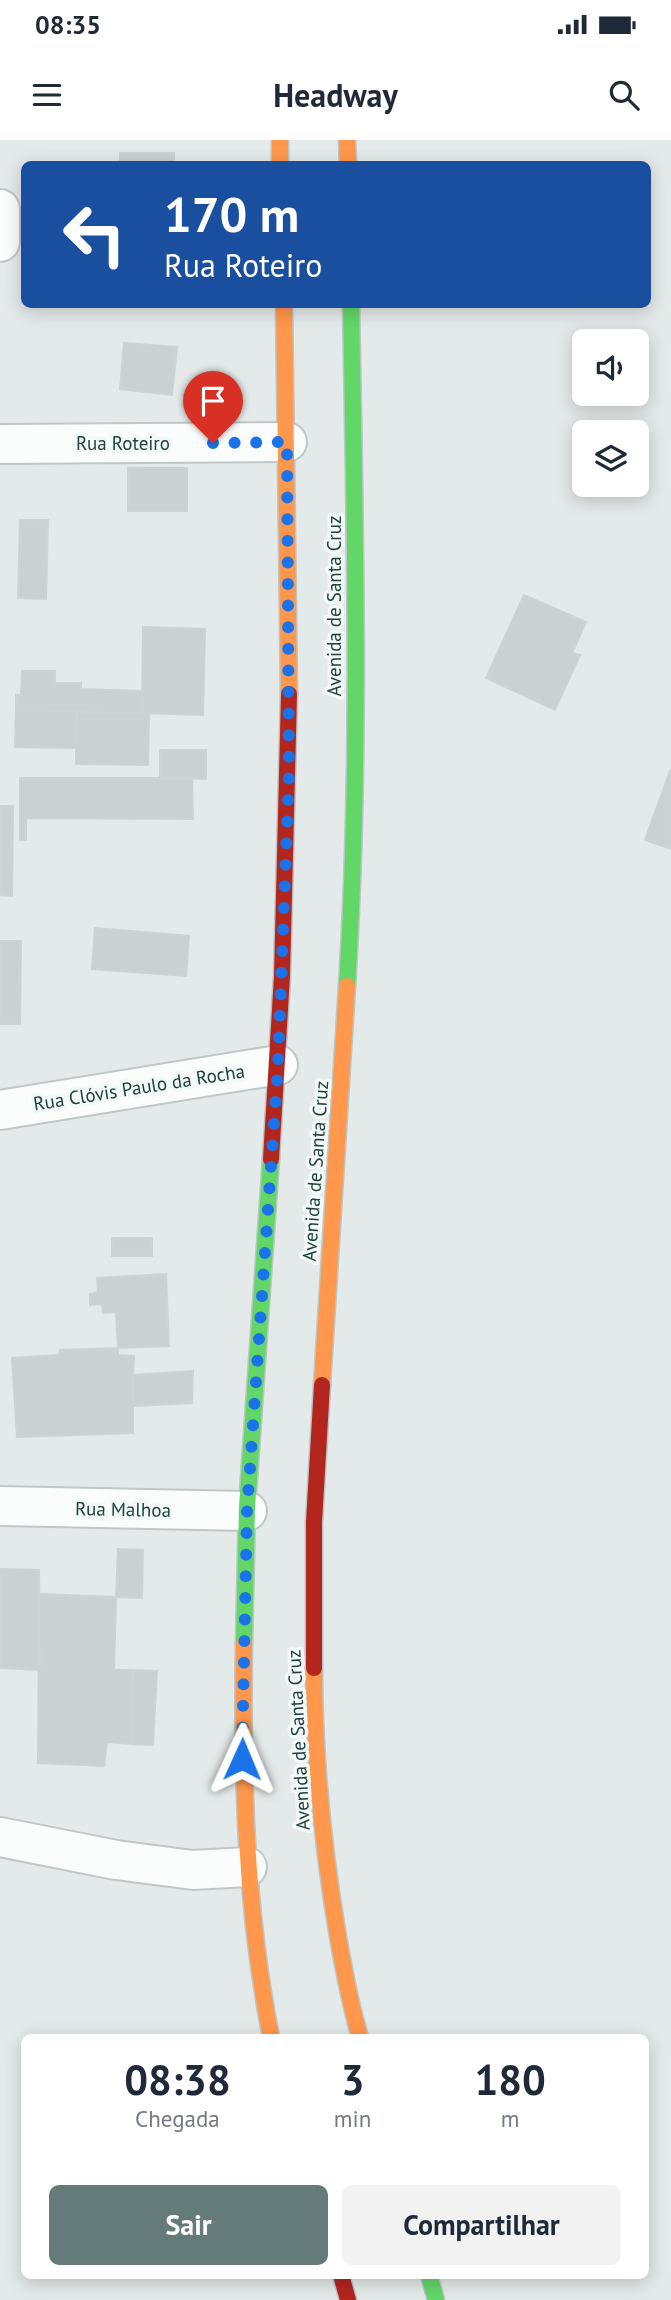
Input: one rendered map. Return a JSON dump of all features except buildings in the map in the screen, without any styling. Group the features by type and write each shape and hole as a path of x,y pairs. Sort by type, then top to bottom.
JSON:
{"main road":[{"path":"280,140 281,161"},
{"path":"347,140 348,161"},
{"path":"271,2034 254,1934 247,1867 242,1759 247,1511 278,1065 289,774 284,308"},
{"name":"Avenida de Santa Cruz","path":"351,308 355,513 354,866 314,1522 314,1702 326,1868 351,2008 359,2034"},
{"path":"342,2279 348,2300"},
{"path":"430,2279 436,2300"}],"street":[{"path":"0,210 0,242"},
{"name":"Rua Roteiro","path":"0,444 287,442"},
{"name":"Rua Clóvis Paulo da Rocha","path":"0,1110 278,1065"},
{"name":"Rua Malhoa","path":"0,1506 247,1511"},
{"path":"0,1837 116,1860 193,1870 247,1867"}],"traffic: fast":[{"path":"347,986 355,730 351,308"},
{"path":"244,1644 247,1507 271,1159"},
{"path":"430,2279 436,2300"}],"traffic: slow":[{"path":"280,140 280,161"},
{"path":"347,140 348,161"},
{"path":"284,308 289,694"},
{"path":"322,1385 347,986"},
{"path":"244,1644 247,1841 256,1939 270,2034"},
{"path":"314,1668 320,1803 328,1870 345,1975 359,2034"}],"traffic: jam":[{"path":"271,1159 282,976 289,694"},
{"path":"314,1668 314,1522 322,1385"},
{"path":"342,2279 348,2300"}],"route":[{"path":"213,443 287,442 289,774 278,1065 247,1511 242,1759"}]}
